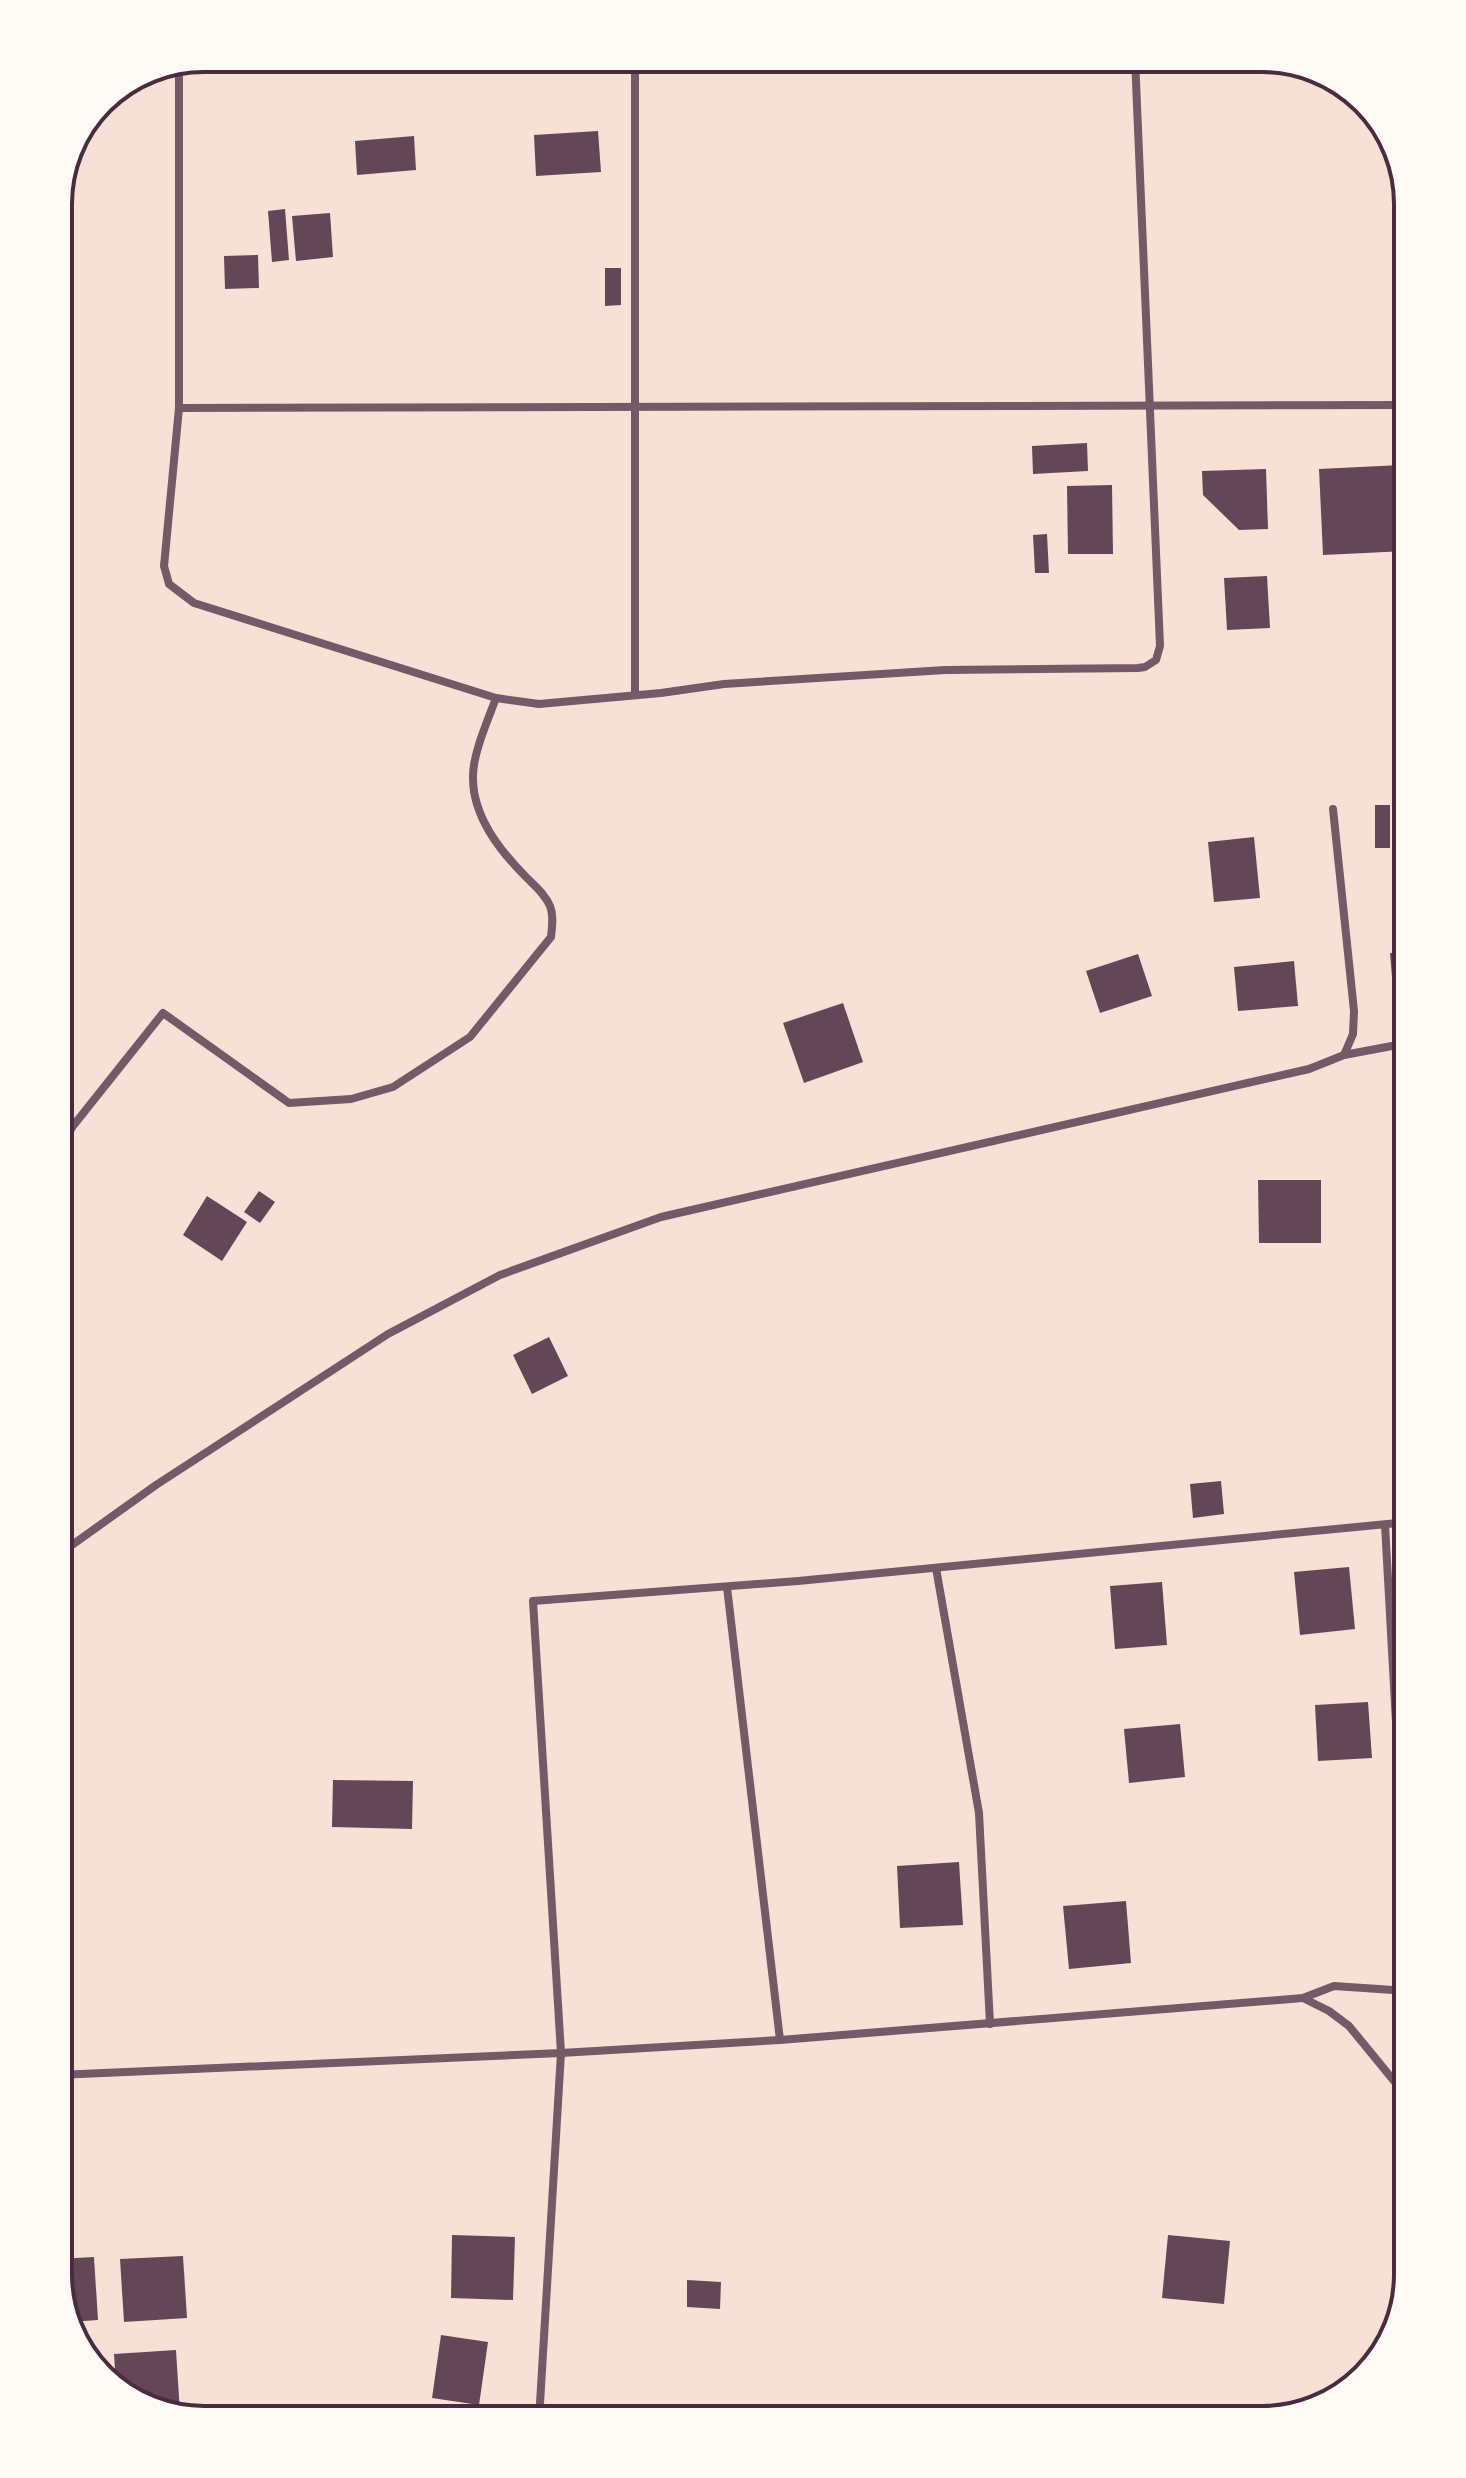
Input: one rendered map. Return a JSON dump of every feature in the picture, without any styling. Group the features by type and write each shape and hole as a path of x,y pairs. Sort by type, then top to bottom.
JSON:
{"street":[{"path":"635,72 635,695"},
{"path":"179,75 179,408 164,566 169,584 203,606 496,698 539,704 686,691 724,684 945,670 1138,668 1151,664 1160,646 1136,72"},
{"path":"179,408 1394,405"},
{"path":"72,1128 163,1013 289,1103 351,1099 393,1087 470,1037 551,937 553,923 551,907 540,889 498,847 481,815 473,776 496,698"},
{"path":"1333,809 1354,1011 1353,1034 1344,1055"},
{"path":"72,1545 156,1485 388,1334 500,1275 661,1217 1309,1069 1344,1055 1394,1046"},
{"path":"540,2406 561,2053 533,1601 727,1587 1394,1524"},
{"path":"1385,1525 1394,1687"},
{"path":"936,1568 979,1813 990,2024"},
{"path":"727,1587 780,2040"},
{"path":"72,2074 780,2040 1303,1998 1334,1986 1394,1990"},
{"path":"1303,1998 1349,2026 1394,2081"}],"building":[{"path":"598,131 601,172 536,176 534,135"},
{"path":"414,136 416,170 357,175 355,141"},
{"path":"285,209 289,260 272,262 268,211"},
{"path":"330,213 333,257 296,261 292,216"},
{"path":"258,255 259,288 225,289 224,256"},
{"path":"605,268 621,268 621,305 605,306"},
{"path":"1087,443 1088,471 1033,474 1032,446"},
{"path":"1394,465 1394,552 1323,555 1319,469"},
{"path":"1266,469 1268,529 1239,530 1203,495 1202,471"},
{"path":"1112,485 1113,554 1068,554 1067,486"},
{"path":"1047,534 1049,573 1035,573 1033,535"},
{"path":"1267,576 1270,628 1227,630 1224,578"},
{"path":"1375,805 1390,805 1390,848 1375,848"},
{"path":"1254,837 1260,898 1214,902 1208,842"},
{"path":"1390,953 1394,953 1394,979 1392,977"},
{"path":"1138,954 1152,996 1100,1013 1086,971"},
{"path":"1294,961 1298,1006 1238,1011 1234,967"},
{"path":"843,1003 863,1062 804,1083 783,1023"},
{"path":"1258,1180 1321,1180 1321,1243 1259,1243"},
{"path":"259,1191 275,1202 260,1223 244,1212"},
{"path":"207,1196 247,1222 222,1261 183,1235"},
{"path":"549,1337 568,1376 532,1394 513,1355"},
{"path":"1221,1481 1224,1514 1193,1518 1190,1484"},
{"path":"1349,1567 1355,1629 1300,1635 1294,1572"},
{"path":"1162,1582 1167,1645 1115,1649 1110,1586"},
{"path":"1368,1702 1372,1758 1318,1761 1315,1705"},
{"path":"1180,1724 1185,1777 1129,1783 1124,1729"},
{"path":"333,1780 413,1781 412,1829 332,1827"},
{"path":"959,1862 963,1925 900,1928 897,1866"},
{"path":"1126,1901 1131,1963 1069,1969 1063,1906"},
{"path":"452,2235 515,2237 513,2300 451,2298"},
{"path":"1168,2235 1230,2241 1224,2304 1162,2298"},
{"path":"183,2256 187,2318 124,2322 120,2259"},
{"path":"94,2257 98,2320 81,2321 79,2316 72,2258"},
{"path":"687,2280 721,2282 720,2309 687,2307"},
{"path":"441,2335 488,2342 479,2405 432,2398"},
{"path":"176,2350 179,2403 162,2399 131,2384 115,2371 114,2354"}]}
